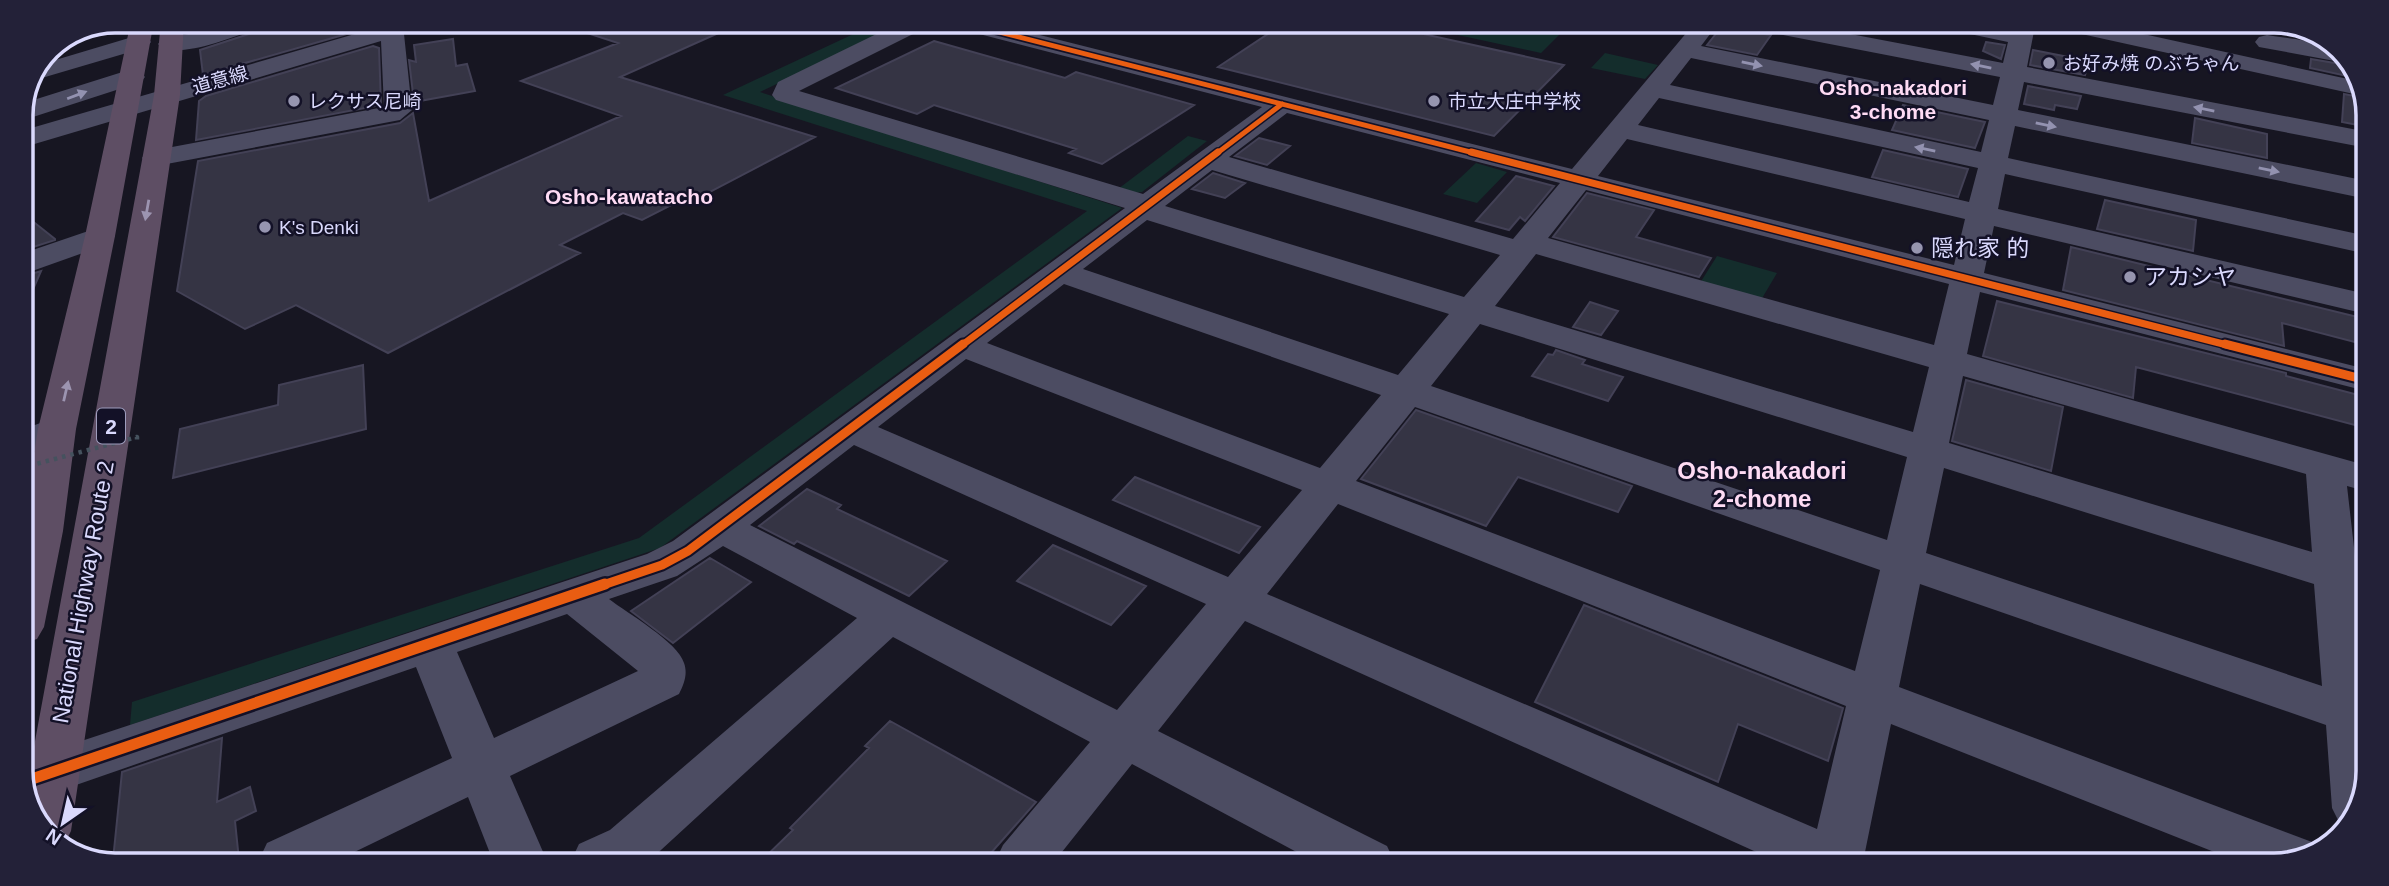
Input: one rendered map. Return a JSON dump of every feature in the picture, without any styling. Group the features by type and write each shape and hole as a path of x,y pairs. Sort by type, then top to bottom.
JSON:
{"highway":[{"name":"2","path":"33,569 57,429 129,92 156,33"},
{"name":"National Highway Route 2","path":"42,808 38,778 167,95 156,33"}],"street":[{"path":"47,70 153,33"},
{"path":"163,33 203,39 221,33"},
{"name":"道意線","path":"33,135 129,92 167,95 382,33"},
{"path":"156,158 391,114 399,110 392,33"},
{"path":"897,33 787,87 785,95 1472,311 1928,450 2345,566"},
{"path":"1003,33 2356,377"},
{"path":"1868,33 2019,45"},
{"path":"1983,33 2356,137"},
{"path":"2101,33 2267,81 2351,88"},
{"path":"1029,853 1695,37 2003,116 2356,188"},
{"path":"2241,38 2328,53"},
{"path":"1839,853 2019,45"},
{"path":"1653,89 2356,301"},
{"path":"34,111 129,92"},
{"path":"38,778 662,565 688,551 1282,104"},
{"path":"1620,129 1986,189 2356,243"},
{"path":"1207,160 1948,359 2345,472 2349,714 2356,773"},
{"path":"1986,189 2037,201"},
{"path":"33,261 100,236"},
{"path":"1059,272 2349,714"},
{"path":"961,345 1330,485 1872,698 2277,853"},
{"path":"33,439 57,429"},
{"path":"850,429 1814,853"},
{"path":"720,527 1348,853"},
{"path":"301,853 663,681 661,663 572,595"},
{"path":"615,853 629,846 888,616"},
{"path":"430,644 517,853"}],"path":[{"path":"33,465 137,437 137,443"}],"green space":[{"path":"856,33 883,33 760,92 1122,208 660,548 130,725 132,702 639,538 1087,211 723,95"},
{"path":"1449,33 1561,33 1541,53"},
{"path":"1605,53 1658,65 1645,79 1591,68"},
{"path":"1188,136 1207,141 1142,192 1132,193 1118,189"},
{"path":"1476,163 1507,172 1477,203 1443,194"},
{"path":"1717,256 1777,273 1761,300 1700,283"}],"building":[{"path":"252,33 343,35 203,75 200,50"},
{"path":"587,33 718,33 620,77 815,137 687,204 679,201 642,220 623,213 560,245 580,253 388,353 296,305 245,329 177,291 198,161 400,123 413,113 429,201 621,116 521,81 618,43"},
{"path":"1269,33 1419,33 1564,65 1494,136 1218,67"},
{"path":"1717,33 1771,35 1757,55 1707,45"},
{"path":"453,39 456,66 467,64 475,91 414,102 409,60 416,62 414,45"},
{"path":"934,41 1065,78 1076,72 1194,105 1102,164 1069,153 1076,149 934,105 917,114 836,88"},
{"path":"1986,42 2005,45 2001,59 1983,51"},
{"name":"レクサス尼崎","path":"373,46 379,48 381,105 196,140 199,101 206,96"},
{"path":"2033,50 2089,61 2085,75 2030,65"},
{"path":"2311,59 2338,64 2346,76 2310,68"},
{"path":"2028,86 2081,96 2077,109 2055,105 2054,110 2024,104"},
{"path":"2344,94 2353,96 2356,125 2342,122"},
{"path":"1903,105 1985,122 1975,148 1892,130"},
{"path":"2195,118 2267,134 2267,158 2192,143"},
{"path":"1259,138 1290,146 1267,165 1235,156"},
{"path":"1883,150 1968,169 1958,197 1872,177"},
{"path":"1213,173 1245,183 1225,198 1192,189"},
{"path":"1516,176 1554,186 1525,221 1520,217 1509,230 1476,221"},
{"path":"1587,193 1654,210 1636,237 1711,258 1699,277 1553,237"},
{"path":"2105,200 2196,220 2193,251 2097,229"},
{"path":"33,222 55,239 33,247"},
{"path":"2071,247 2356,317 2356,342 2282,323 2284,346 2063,290"},
{"path":"41,271 33,289 33,273"},
{"path":"1997,301 2286,373 2286,376 2356,394 2356,425 2136,367 2133,398 1983,356"},
{"path":"1590,302 1618,311 1601,335 1573,327"},
{"path":"1556,350 1585,360 1582,364 1623,377 1608,401 1532,376 1548,354 1553,355"},
{"path":"363,365 366,429 173,478 180,429 278,405 279,385"},
{"path":"1966,380 2063,407 2051,471 1952,441"},
{"path":"1416,410 1632,486 1618,512 1518,477 1486,526 1361,479"},
{"path":"1135,477 1260,527 1239,553 1113,500"},
{"path":"807,489 841,505 837,509 947,561 909,596 797,541 794,544 759,526"},
{"path":"1053,545 1146,586 1111,625 1017,581"},
{"path":"710,558 751,582 673,643 631,611"},
{"path":"1584,605 1843,708 1828,761 1738,724 1718,782 1535,702"},
{"path":"890,721 1036,802 991,853 769,853 793,830 790,828 869,748 865,746"},
{"path":"222,738 217,802 250,787 256,811 235,821 238,853 114,853 122,772"}],"cycle path":[{"path":"1003,33 2356,377"},
{"path":"33,778 662,565 688,551 1282,104"}],"place":[{"name":"お好み焼 のぶちゃん","path":"2049,63"},
{"name":"レクサス尼崎","path":"294,101"},
{"name":"市立大庄中学校","path":"1434,101"},
{"name":"K's Denki","path":"265,227"},
{"name":"隠れ家 的","path":"1917,248"},
{"name":"アカシヤ","path":"2130,277"}],"district":[{"name":"Osho-nakadori 3-chome","path":"1893,99"},
{"name":"Osho-kawatacho","path":"629,196"},
{"name":"Osho-nakadori 2-chome","path":"1762,484"}]}
